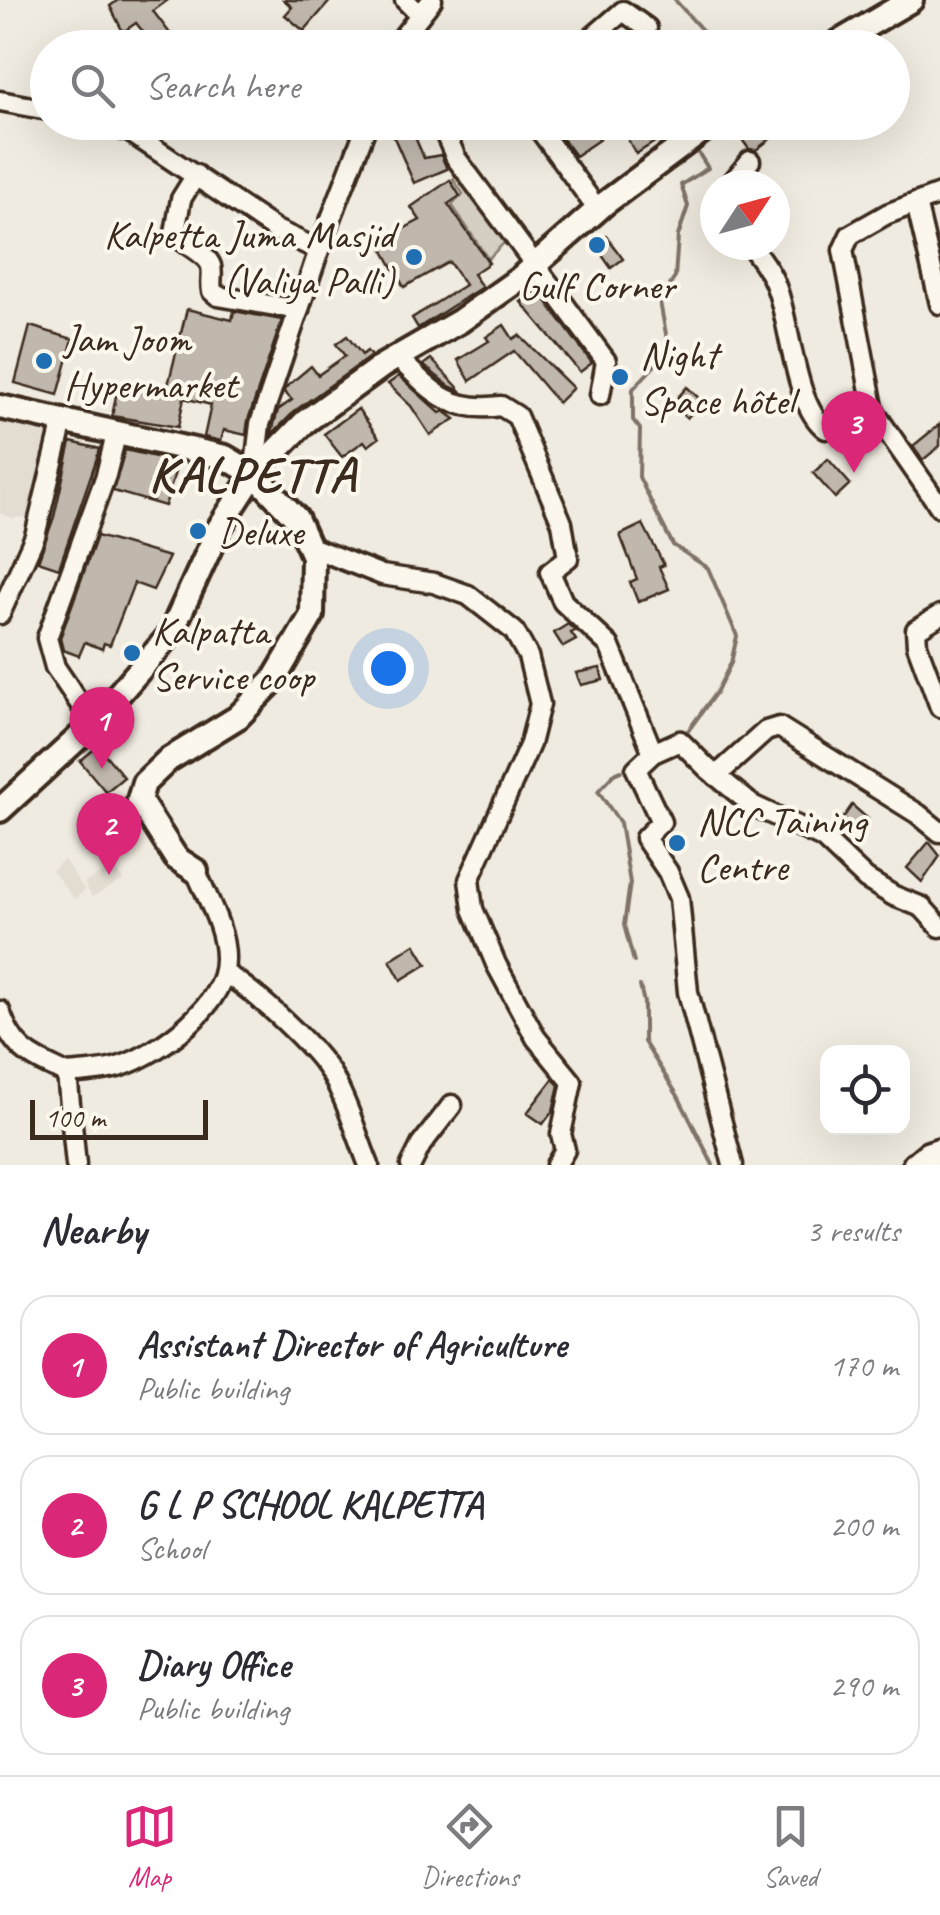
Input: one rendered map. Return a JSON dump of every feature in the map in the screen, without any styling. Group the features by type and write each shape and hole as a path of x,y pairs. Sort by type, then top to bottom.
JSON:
{"highway":[{"path":"916,1165 940,1151"}],"main road":[{"path":"860,30 911,0"},
{"path":"0,810 93,724 170,634 219,528 254,474 305,422 397,357 460,322 690,140"},
{"path":"0,407 226,456 254,474 296,518 311,547 312,614 273,681 238,716 168,760 144,783 139,800 176,858 196,871"}],"street":[{"path":"405,0 420,15"},
{"path":"408,30 432,0"},
{"path":"601,30 624,10 648,28"},
{"path":"0,102 30,107"},
{"path":"142,140 276,230 319,250"},
{"path":"254,474 260,424 361,140"},
{"path":"448,140 456,158 606,361 600,395"},
{"path":"547,140 598,210"},
{"path":"742,170 750,161"},
{"path":"196,175 181,199 174,233 208,260 212,291 218,296 299,310"},
{"path":"940,194 887,214 850,235 842,250 874,412 940,506"},
{"path":"916,203 940,304"},
{"path":"761,260 774,279 800,382 816,422 826,429 874,412"},
{"path":"397,357 440,398 474,410 501,406 517,416 562,523 568,558 550,572 563,602 609,645 653,753"},
{"path":"0,614 35,536 64,421"},
{"path":"93,724 54,667 46,638 106,476 116,435"},
{"path":"311,547 382,574 434,583 468,596 514,631 528,656 540,704 530,744 469,880 473,910 496,964 536,1038 572,1082 561,1134 564,1150 556,1165"},
{"path":"940,616 916,630 917,645 940,707"},
{"path":"716,776 766,731 779,727 918,814 940,832"},
{"path":"733,1165 688,992 679,898 668,872 645,838 662,822 636,768 653,753 680,741 752,805 822,838 866,879 922,907 940,927"},
{"path":"0,1011 26,1055 66,1074 120,1066 178,1036 204,1007 224,973 226,956 196,871"},
{"path":"224,973 298,1036 332,1076 368,1165"},
{"path":"66,1074 76,1165"},
{"path":"411,1165 421,1145 452,1105"}],"shaded area":[{"path":"460,174 509,238 488,259 452,205 463,194 453,179"},
{"path":"0,421 60,427 37,516 13,518 0,513"},
{"path":"109,858 123,880 92,897 84,883 105,871 101,866"},
{"path":"64,860 85,890 74,899 52,870"}],"building":[{"path":"118,0 168,0 153,11 167,30 142,30 136,23 122,30 110,6"},
{"path":"284,0 331,0 305,30 285,15 292,7"},
{"path":"395,140 416,140 424,158 441,155 447,169 414,183"},
{"path":"563,140 599,140 575,156"},
{"path":"628,140 658,140 636,154"},
{"path":"742,140 769,140 756,150 749,149"},
{"path":"450,180 460,196 448,204 489,263 473,274 482,287 418,328 412,318 465,285 449,262 404,287 379,242 420,220 411,207"},
{"path":"606,236 623,259 611,268 595,245"},
{"path":"538,290 592,363 580,372 521,302"},
{"path":"187,309 232,320 234,311 282,320 246,435 224,430 221,441 204,437 211,405 184,398 178,427 112,416 118,386 166,393"},
{"path":"504,325 513,339 519,335 573,388 558,403 514,351 470,381 458,360 489,341 486,337"},
{"name":"Jam Joom Hypermarket","path":"30,326 73,339 58,395 15,383"},
{"path":"347,336 362,355 367,351 371,356 296,410 271,435 278,410 292,400 285,388 311,366 318,375 345,356 336,344"},
{"path":"431,359 462,392 423,365"},
{"path":"399,376 440,413 444,411 455,419 430,435 411,406 388,384"},
{"path":"687,387 702,401 687,418 672,404"},
{"path":"358,409 379,438 368,446 364,441 342,457 324,434"},
{"path":"940,424 940,446 923,460 913,446"},
{"path":"71,442 100,449 59,568 38,561 54,517"},
{"path":"125,450 178,462 165,506 113,491"},
{"path":"828,459 850,484 835,498 813,473"},
{"path":"643,524 664,565 659,567 669,589 638,602 630,582 637,579 620,535"},
{"path":"97,536 169,557 153,590 134,583 110,645 104,643 102,649 85,642 79,656 63,650 60,638"},
{"path":"568,624 575,631 571,633 576,640 563,647 554,633"},
{"path":"600,668 603,680 581,685 576,673"},
{"path":"98,746 124,777 106,792 80,761"},
{"path":"852,805 868,819 850,835 838,825"},
{"path":"929,842 940,856 922,882 907,868"},
{"path":"415,944 427,964 401,980 390,960"},
{"path":"553,1079 559,1085 553,1111 543,1124 527,1113"}],"waterway":[{"path":"675,0 702,30"},
{"path":"685,735 717,691 731,663 737,636 708,568 673,545 639,477 640,429 633,420 633,389 669,350 660,302 675,277 678,236 688,206 681,185 708,168 694,146"},
{"path":"621,771 598,791 620,823 630,883 624,925 634,962"},
{"path":"640,986 644,1042 678,1096 713,1165"}],"place":[{"name":"Gulf Corner","path":"597,245"},
{"name":"Kalpetta Juma Masjid (Valiya Palli)","path":"414,257"},
{"name":"Jam Joom Hypermarket","path":"44,361"},
{"name":"Night Space hôtel","path":"620,377"},
{"name":"Diary Office","path":"854,473"},
{"name":"Deluxe","path":"198,531"},
{"name":"Kalpatta Service coop","path":"132,653"},
{"name":"Assistant Director of Agriculture","path":"102,769"},
{"name":"NCC Taining Centre","path":"677,843"},
{"name":"G L P SCHOOL KALPETTA","path":"109,875"}],"district":[{"name":"KALPETTA","path":"253,473"}]}
